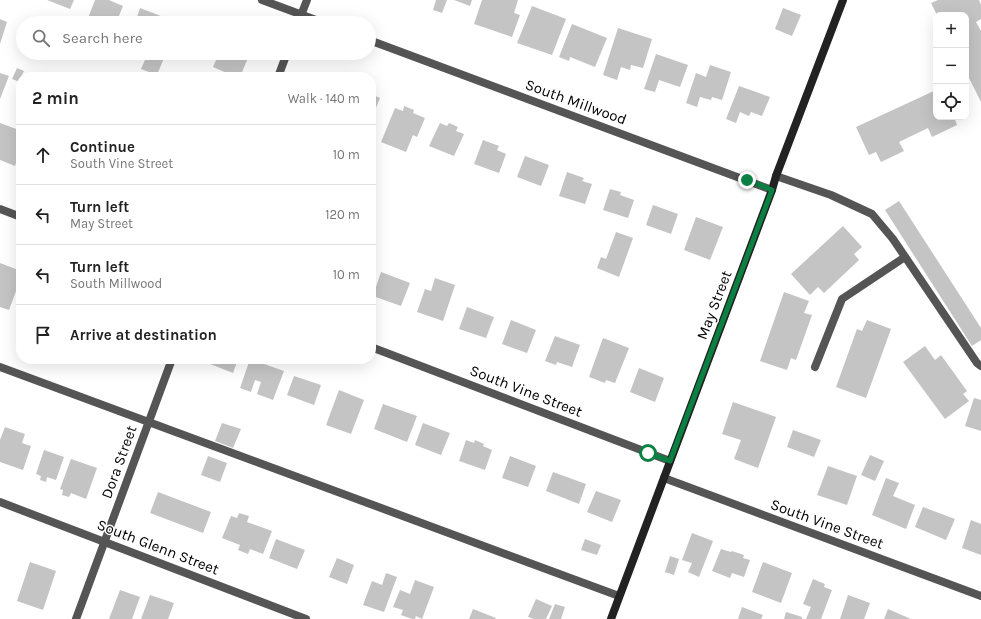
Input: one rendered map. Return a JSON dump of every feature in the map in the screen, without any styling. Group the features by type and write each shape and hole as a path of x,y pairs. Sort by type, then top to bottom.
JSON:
{"street":[{"path":"262,0 304,16"},
{"path":"301,15 307,0"},
{"name":"May Street","path":"611,619 843,0"},
{"name":"South Millwood","path":"376,43 772,190"},
{"path":"280,72 284,60"},
{"path":"776,176 831,195 872,214 893,239 977,363 981,366"},
{"path":"0,209 16,215"},
{"path":"815,368 842,299 905,257"},
{"name":"South Vine Street","path":"376,349 670,461"},
{"name":"Dora Street","path":"76,619 170,364"},
{"path":"0,367 619,596"},
{"name":"South Vine Street","path":"664,478 981,596"},
{"name":"South Glenn Street","path":"0,502 306,619"}],"building":[{"path":"47,0 74,0 70,9"},
{"path":"95,0 109,0 123,6 119,16 89,16"},
{"path":"436,0 447,0 442,13 433,10"},
{"path":"454,0 472,0 470,6"},
{"path":"482,0 518,0 514,13 520,15 512,37 474,24"},
{"path":"938,0 979,0 981,5 981,19 976,22 981,31 981,102 969,78 969,12 936,12 931,3"},
{"path":"532,6 566,19 552,55 517,43"},
{"path":"140,8 161,16 137,16"},
{"path":"783,8 801,15 792,36 775,29"},
{"path":"0,19 7,22 0,44"},
{"path":"572,24 607,38 595,67 570,57 569,61 559,57"},
{"path":"618,28 652,39 643,68 631,65 630,70 621,67 617,80 603,75"},
{"path":"656,54 688,65 680,87 659,80 655,92 644,89"},
{"path":"145,60 163,60 158,72 149,72 141,69"},
{"path":"216,60 247,60 242,72 224,72 213,67"},
{"path":"710,65 731,72 722,100 712,97 711,100 700,97 697,107 686,103 696,73 706,77"},
{"path":"17,68 24,71 16,72 16,80 12,79"},
{"path":"0,73 9,76 0,99"},
{"path":"739,86 770,97 762,116 751,112 749,116 740,112 736,123 726,119"},
{"path":"933,91 933,120 955,120 957,125 932,137 928,128 899,142 904,151 881,162 876,152 869,155 856,127"},
{"path":"376,96 380,98 376,108"},
{"path":"404,106 414,110 413,113 425,118 417,137 413,135 406,152 381,142 395,108 403,111"},
{"path":"0,123 16,129 16,163 15,166 0,160"},
{"path":"440,123 447,126 449,123 458,127 456,131 464,134 454,156 429,146"},
{"path":"483,140 499,146 497,150 506,154 499,173 474,164"},
{"path":"525,156 549,165 541,186 517,177"},
{"path":"567,172 584,178 582,181 592,184 585,204 559,196"},
{"path":"610,189 621,192 620,195 634,200 628,218 603,210"},
{"path":"899,201 981,328 981,340 972,346 885,210"},
{"path":"653,205 678,214 671,234 646,225"},
{"path":"696,217 723,227 710,260 684,250"},
{"path":"843,226 862,247 854,254 859,260 824,293 818,287 810,295 791,274"},
{"path":"616,232 633,238 619,277 597,268 601,257 606,259"},
{"path":"0,263 16,269 16,291 9,310 0,307"},
{"path":"381,272 410,283 401,306 376,297 376,287"},
{"path":"435,278 455,285 443,321 417,312 425,289 431,291"},
{"path":"784,292 809,301 804,313 812,315 796,360 791,358 787,370 760,361"},
{"path":"467,307 494,317 486,338 459,329"},
{"path":"511,320 536,330 527,353 502,344"},
{"path":"867,320 891,329 866,398 836,387 857,329 862,331"},
{"path":"555,336 580,345 572,367 557,362 556,365 545,361"},
{"path":"603,338 629,348 615,383 606,380 605,383 589,377"},
{"path":"925,346 935,360 941,355 967,391 963,394 969,401 945,419 903,362"},
{"path":"210,364 236,364 233,373"},
{"path":"248,364 264,364 284,371 273,400 257,394 261,382 255,380 251,392 240,388"},
{"path":"639,368 664,378 655,402 630,392"},
{"path":"294,376 321,385 314,405 287,395"},
{"path":"339,390 364,400 351,434 326,425"},
{"path":"974,398 981,400 981,431 965,426"},
{"path":"733,402 776,417 758,468 734,459 741,440 722,434"},
{"path":"383,404 417,416 407,442 374,429"},
{"path":"222,423 241,429 233,448 215,441"},
{"path":"423,423 450,433 441,455 415,445"},
{"path":"5,427 25,434 22,443 31,446 23,470 0,462 0,440"},
{"path":"793,430 821,440 814,457 787,447"},
{"path":"466,440 474,443 475,440 492,450 485,470 459,461"},
{"path":"44,450 64,457 56,480 47,477 46,482 40,480 41,476 36,474"},
{"path":"870,455 884,461 875,481 861,475"},
{"path":"208,456 227,463 220,482 201,475"},
{"path":"510,456 536,466 528,487 502,478"},
{"path":"71,459 97,468 86,499 71,493 69,497 62,495 63,490 60,489"},
{"path":"828,466 857,476 847,505 817,495"},
{"path":"553,472 586,484 579,504 546,491"},
{"path":"886,478 899,483 893,496 915,505 906,529 872,515"},
{"path":"596,491 621,500 612,522 587,512"},
{"path":"158,492 211,512 203,533 150,513"},
{"path":"923,507 955,519 946,540 915,527"},
{"path":"239,513 249,516 247,522 272,531 263,554 250,549 248,554 238,550 240,545 222,538 231,516 237,518"},
{"path":"971,520 981,524 981,555 962,548"},
{"path":"692,533 713,541 699,577 688,572 692,563 682,560"},
{"path":"276,539 305,550 297,569 269,558"},
{"path":"585,539 601,545 597,555 581,550"},
{"path":"721,549 744,555 743,558 750,560 744,577 732,573 730,578 712,571"},
{"path":"670,556 679,559 674,575 665,572"},
{"path":"337,558 354,565 347,584 329,577"},
{"path":"30,562 56,571 43,610 17,601"},
{"path":"763,562 792,573 781,603 752,592"},
{"path":"386,573 397,577 384,612 363,605 372,581 382,585"},
{"path":"813,579 825,584 824,587 832,590 821,619 806,619 811,607 803,604"},
{"path":"415,580 434,587 422,619 416,616 415,619 412,619 401,615 403,610 393,607 400,590 410,594"},
{"path":"120,590 140,597 132,619 109,619"},
{"path":"150,595 174,603 168,619 141,619"},
{"path":"848,595 870,603 864,619 840,619"},
{"path":"536,599 552,606 546,619 534,619 528,617"},
{"path":"555,604 565,607 561,619 549,619"},
{"path":"742,607 763,615 761,619 738,619"},
{"path":"473,609 496,618 469,619"},
{"path":"888,609 911,619 884,619"},
{"path":"786,612 802,617 802,619 784,619"}],"route":[{"path":"648,453 670,461 772,190 747,180"}]}
